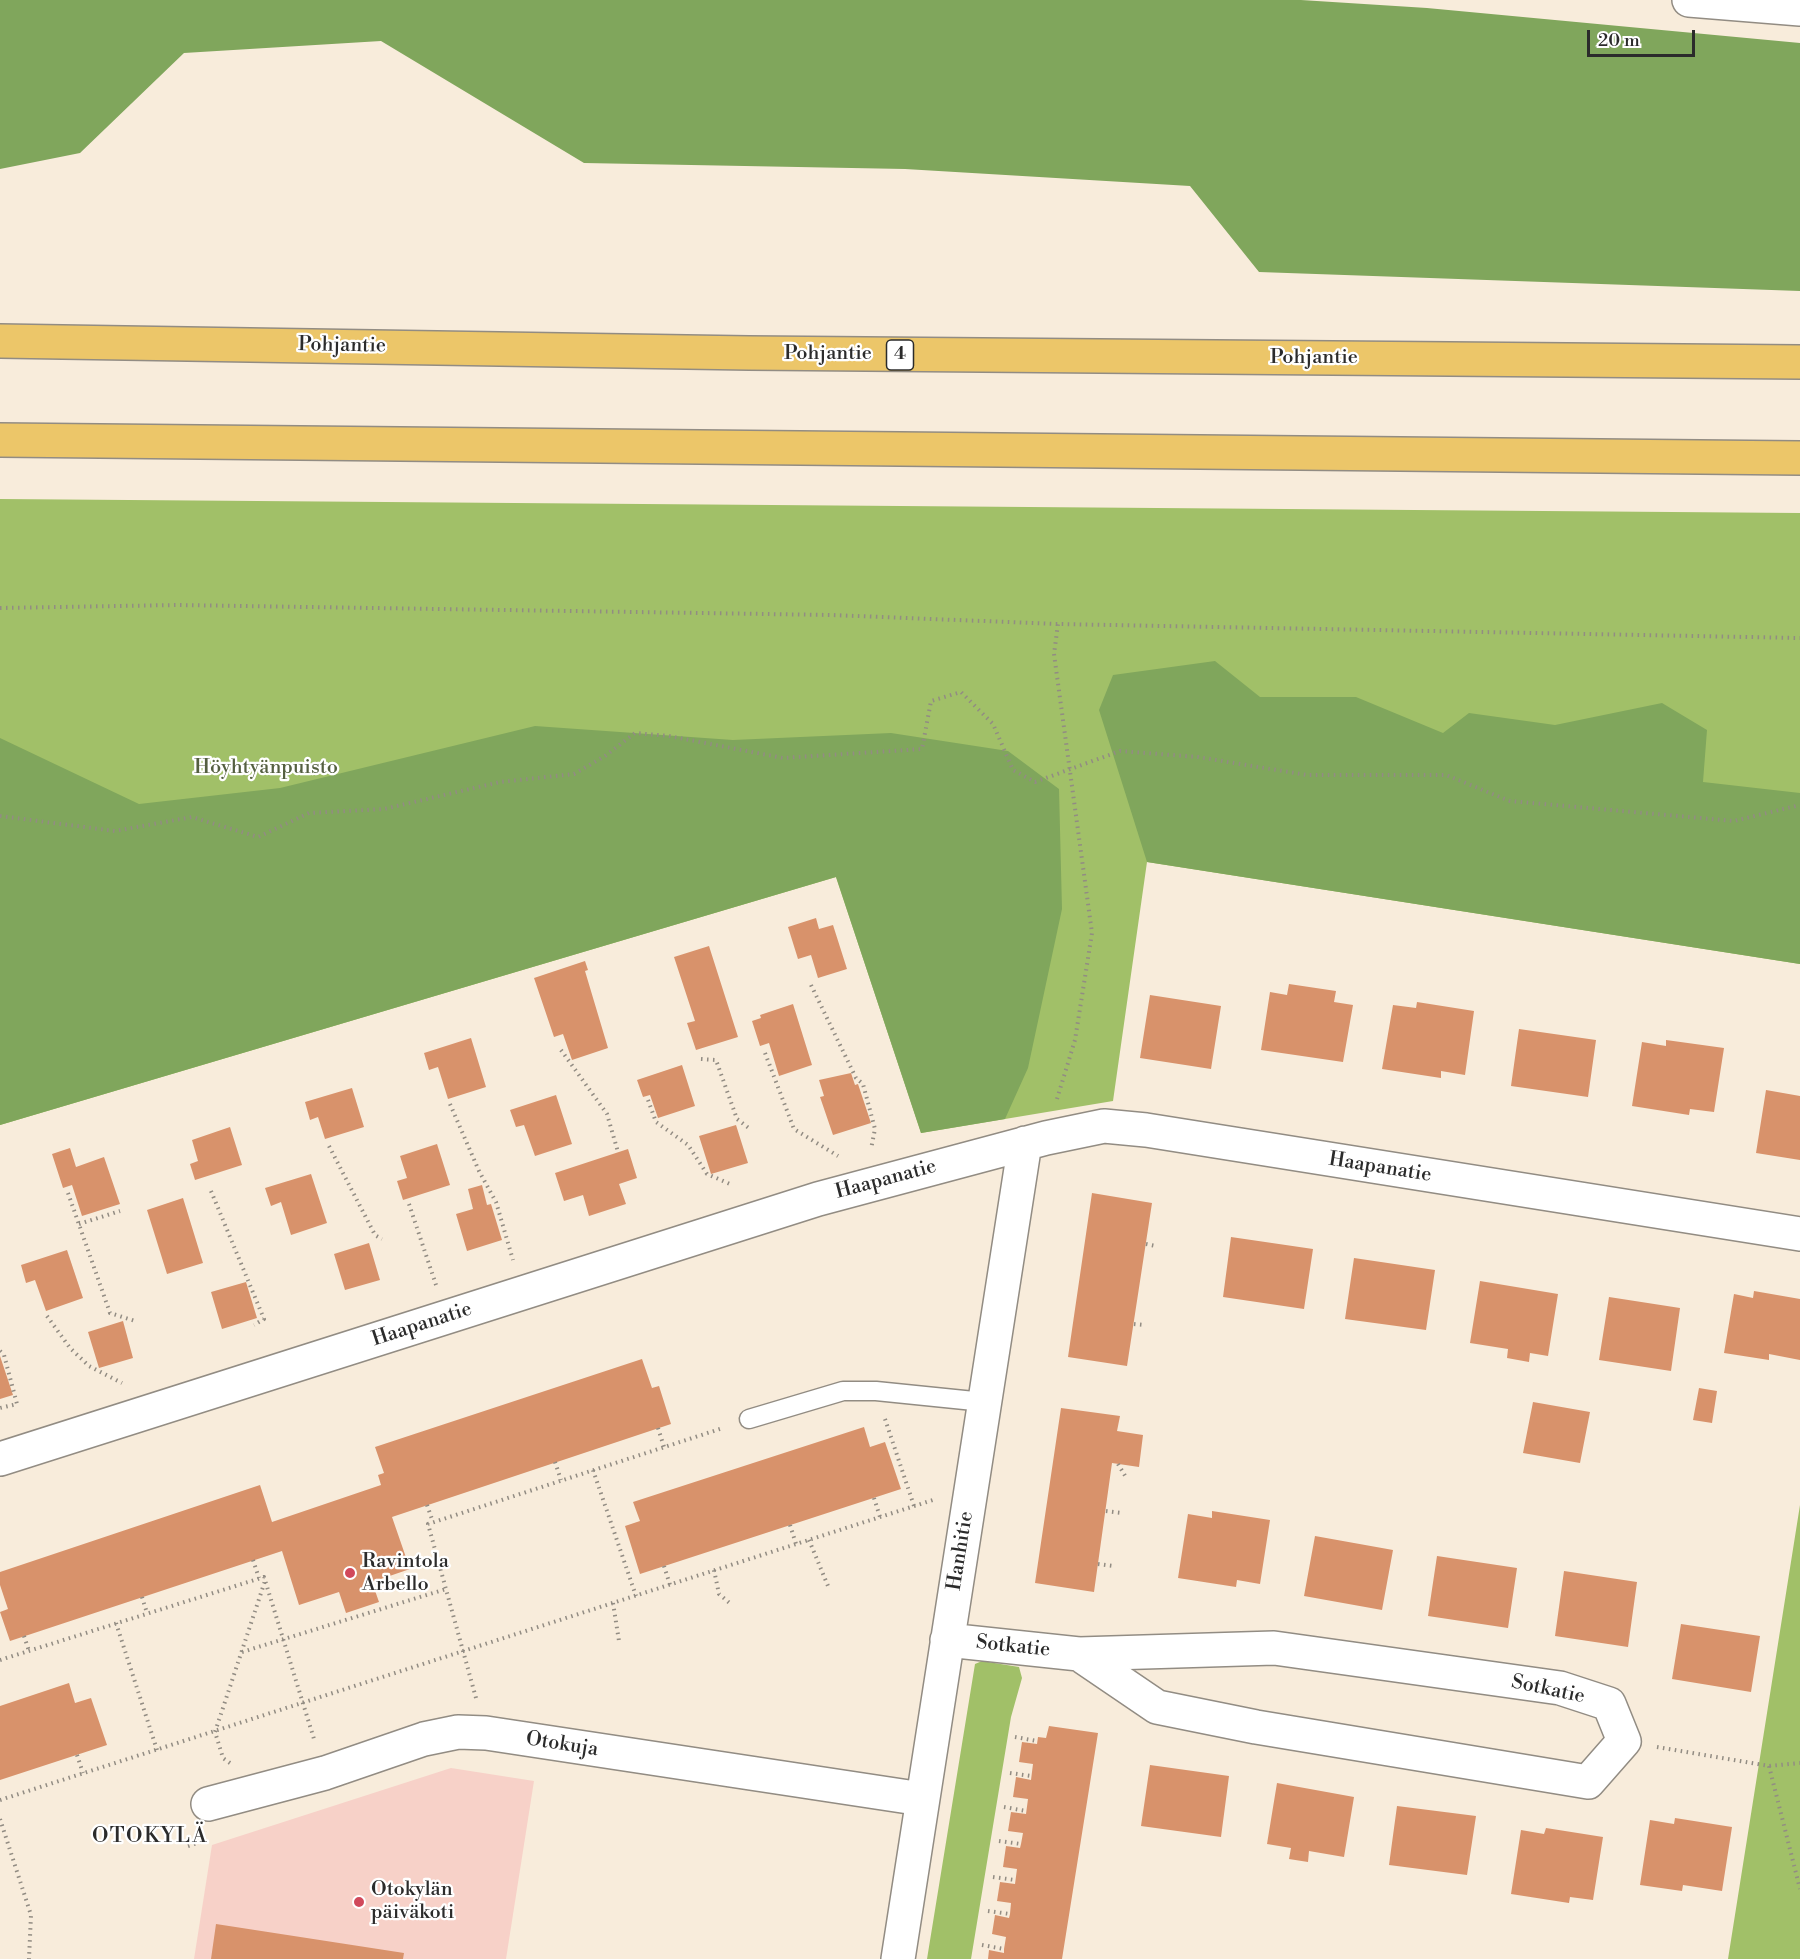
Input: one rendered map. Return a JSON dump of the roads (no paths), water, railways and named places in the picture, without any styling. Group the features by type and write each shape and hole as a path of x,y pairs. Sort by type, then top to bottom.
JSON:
{"highway":[{"name":"Pohjantie","path":"0,340 760,353 1800,362"},
{"path":"0,440 1800,458"}],"street":[{"path":"1689,0 1800,9"},
{"name":"Haapanatie","path":"0,1460 818,1198 1035,1140 1104,1125 1800,1234"},
{"name":"Hanhitie","path":"898,1959 984,1402 1035,1140"},
{"name":"Sotkatie","path":"947,1640 1079,1654 1274,1648 1560,1688 1609,1704 1624,1741 1588,1782 1256,1727 1157,1707 1079,1654"},
{"name":"Otokuja","path":"208,1804 325,1773 424,1739 458,1732 486,1733 922,1799"}],"lane":[{"path":"748,1419 815,1397 843,1391 876,1391 984,1402"}],"place":[{"name":"Ravintola Arbello","path":"350,1573"},
{"name":"Otokylän päiväkoti","path":"359,1902"}],"district":[{"name":"OTOKYLÄ","path":"150,1837"}],"park label":[{"name":"Höyhtyänpuisto","path":"266,768"}]}
